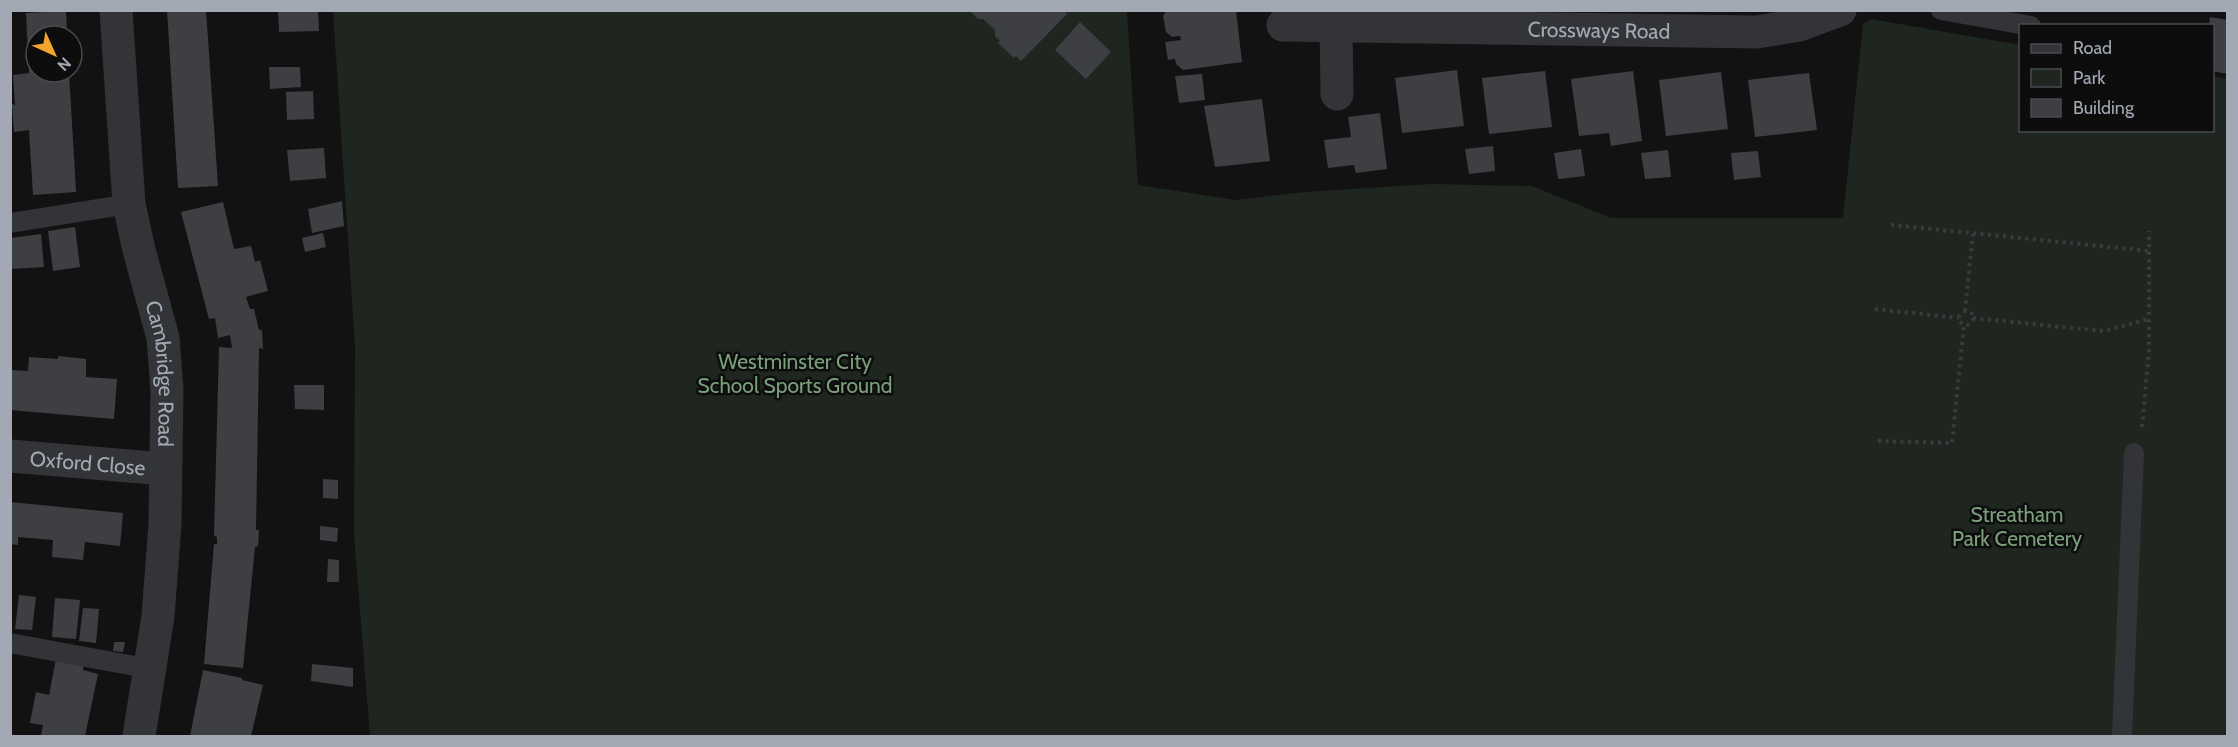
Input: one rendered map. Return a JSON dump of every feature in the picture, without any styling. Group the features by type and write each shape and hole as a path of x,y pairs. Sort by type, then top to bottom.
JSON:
{"street":[{"name":"Cambridge Road","path":"116,10 129,204 163,338 167,390 165,524 158,616 139,736"},
{"name":"Crossways Road","path":"1282,25 1757,32 1799,25 1840,10"},
{"path":"1336,26 1337,94"},
{"name":"Oxford Close","path":"10,456 165,469"}],"lane":[{"path":"1941,10 2020,24"},
{"path":"10,223 129,204"},
{"path":"2121,736 2134,453"},
{"path":"10,643 151,669"}],"path":[{"path":"1891,225 2149,251"},
{"path":"2134,453 2144,420 2149,231"},
{"path":"1959,318 1965,311 1973,234"},
{"path":"1875,309 1959,318"},
{"path":"1965,311 1973,318 2104,331 2148,319"},
{"path":"1878,441 1952,443 1964,325 1959,318"},
{"path":"1964,325 1970,324 1973,318"}],"green space":[{"name":"Westminster City School Sports Ground","path":"333,11 1127,11 1138,185 1236,200 1304,192 1432,184 1532,186 1611,218 1843,218 1863,24 1871,19 2019,45 2019,132 2214,132 2214,76 2227,79 2227,736 370,736 354,535 355,346"}],"building":[{"path":"167,10 206,10 218,186 178,188"},
{"path":"278,10 318,10 319,31 279,32"},
{"path":"969,10 1064,10 1067,14 1021,61 1016,56 1014,58 998,43 1000,41 995,36 995,30"},
{"path":"1167,10 1236,10 1242,62 1183,70 1176,64 1175,59 1168,60 1165,42 1181,40 1180,36 1172,37 1166,32 1163,16"},
{"path":"66,11 67,24 27,24 26,13"},
{"path":"2210,17 2228,20 2228,74 2214,71 2214,24 2209,24"},
{"path":"1080,22 1111,52 1086,79 1055,50"},
{"path":"269,67 300,67 301,87 270,89"},
{"path":"1457,70 1464,126 1402,133 1395,78"},
{"path":"1545,71 1552,127 1489,134 1482,78"},
{"path":"1633,71 1642,141 1611,146 1609,133 1579,136 1571,79"},
{"path":"1721,72 1728,129 1666,136 1659,80"},
{"path":"1809,73 1817,130 1755,137 1748,80"},
{"path":"24,74 24,84 70,84 76,192 33,195 29,130 14,132 13,75"},
{"path":"1202,74 1205,100 1179,103 1175,76"},
{"path":"313,91 314,119 287,120 286,92"},
{"path":"1262,99 1270,161 1215,167 1204,106"},
{"path":"1380,113 1387,169 1356,173 1354,165 1328,168 1324,140 1351,137 1348,117"},
{"path":"1493,146 1495,171 1469,174 1465,149"},
{"path":"324,148 326,178 290,181 287,150"},
{"path":"1581,149 1585,176 1558,179 1554,153"},
{"path":"1668,150 1671,177 1645,179 1641,153"},
{"path":"1758,151 1761,177 1734,180 1731,153"},
{"path":"342,201 344,226 312,233 308,209"},
{"path":"223,202 234,249 251,246 255,262 260,260 268,291 246,297 250,309 254,309 259,330 262,330 263,349 259,348 256,530 259,530 258,546 255,547 243,668 204,664 214,544 217,544 217,537 214,536 219,347 232,348 230,335 218,338 215,318 209,319 181,212"},
{"path":"75,227 80,267 53,271 48,231"},
{"path":"323,233 326,247 305,252 302,238"},
{"path":"41,234 44,267 10,269 10,238"},
{"path":"58,356 86,359 86,377 117,379 114,419 10,410 10,370 28,371 29,357 58,359"},
{"path":"294,385 324,385 324,410 295,409"},
{"path":"323,479 338,480 338,499 323,498"},
{"path":"10,502 123,513 120,546 85,542 83,560 52,557 53,540 18,537 18,545 10,544"},
{"path":"320,526 338,528 337,542 320,540"},
{"path":"328,559 339,560 339,582 327,582"},
{"path":"19,595 36,597 32,630 15,629"},
{"path":"55,598 80,600 76,639 52,637"},
{"path":"83,608 99,609 96,643 79,641"},
{"path":"114,642 125,642 123,652 113,651"},
{"path":"56,659 84,664 83,670 98,674 85,736 41,736 43,725 30,723 36,692 49,695"},
{"path":"312,664 353,668 353,687 311,681"},
{"path":"203,670 263,685 251,736 190,736"}],"park label":[{"name":"Streatham Park Cemetery","path":"2017,526"}]}
